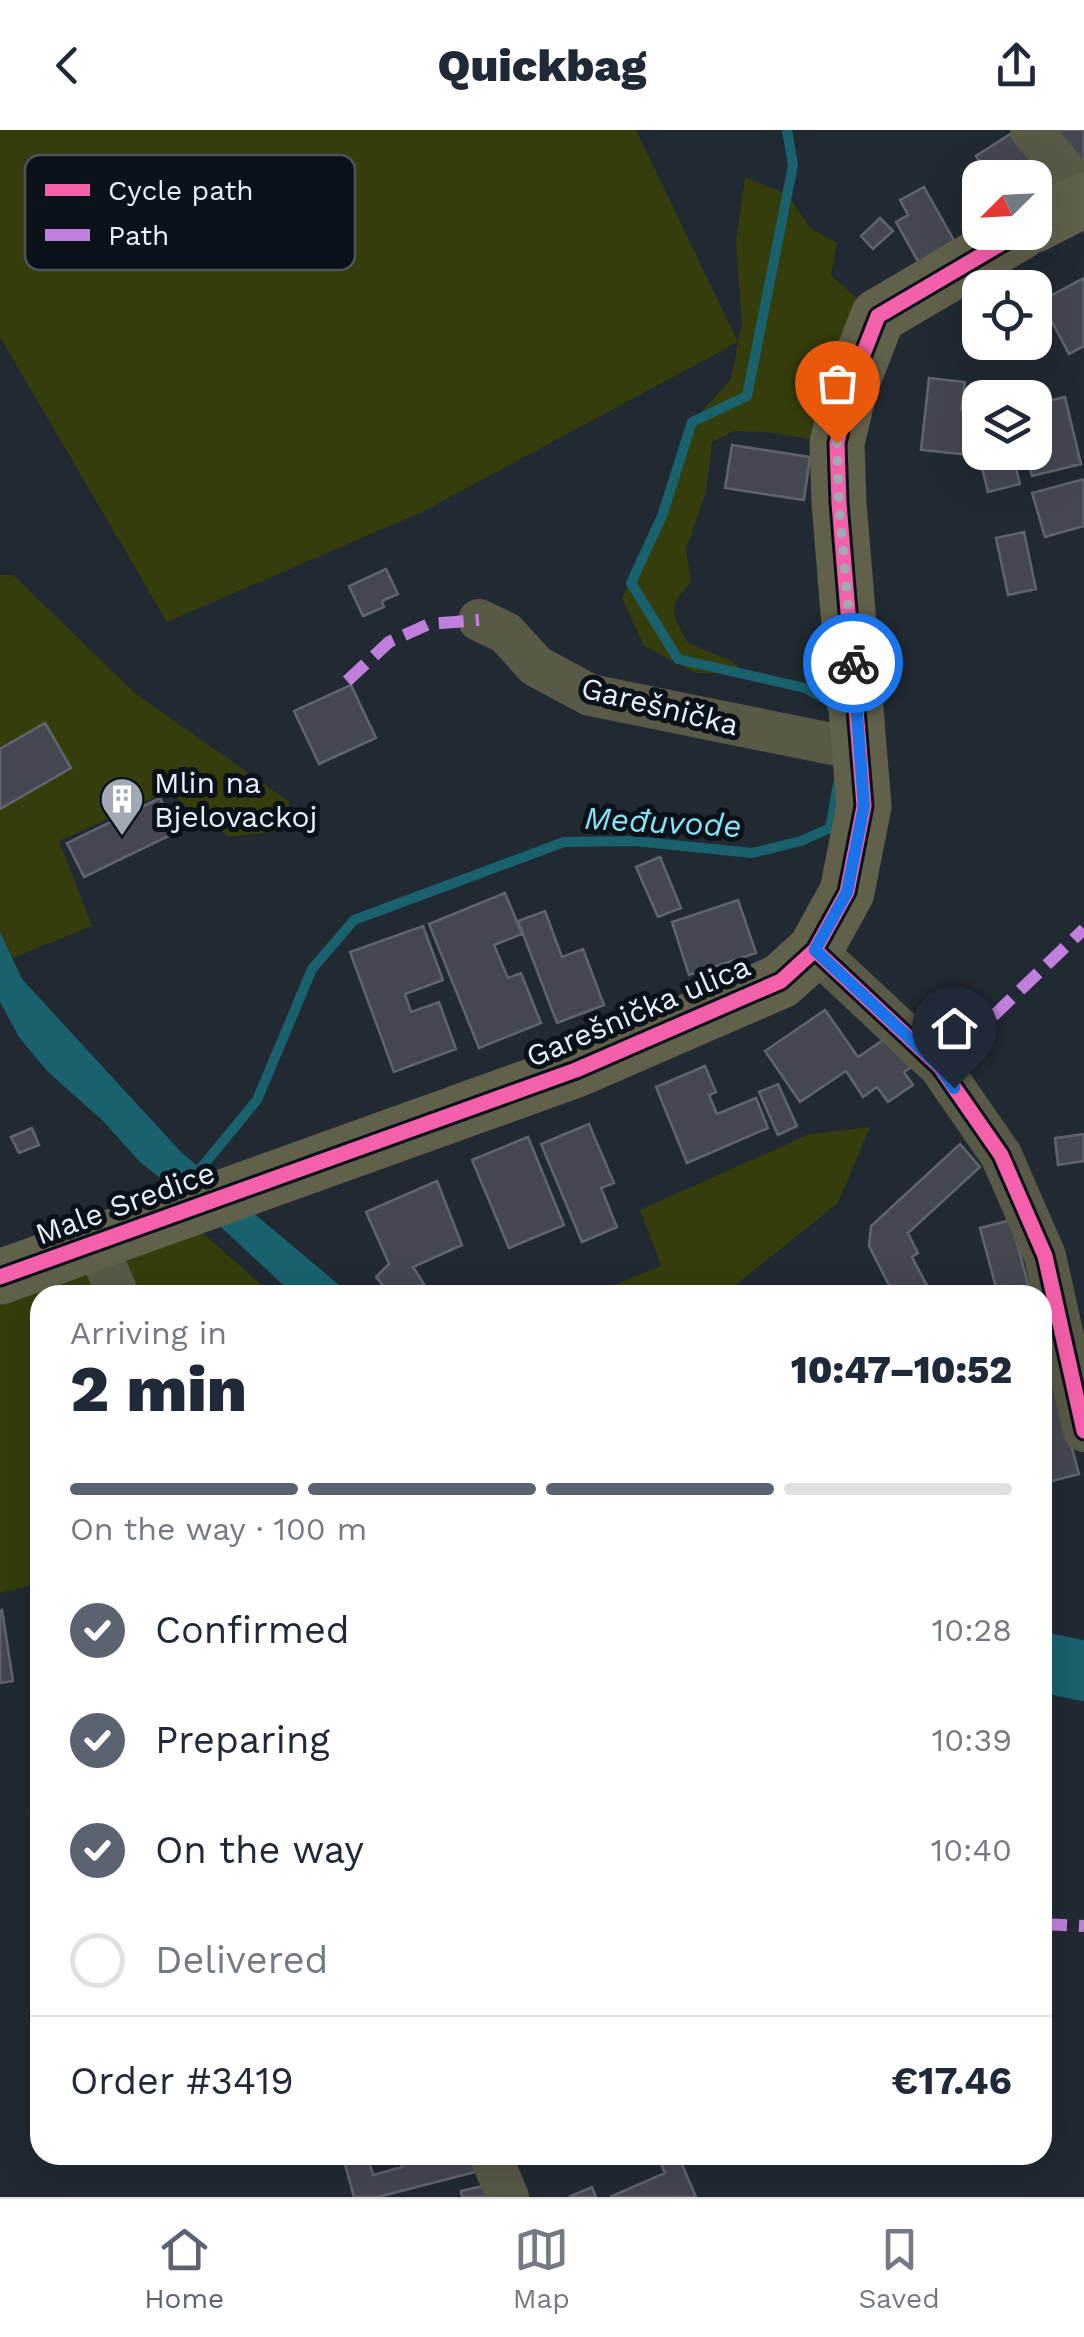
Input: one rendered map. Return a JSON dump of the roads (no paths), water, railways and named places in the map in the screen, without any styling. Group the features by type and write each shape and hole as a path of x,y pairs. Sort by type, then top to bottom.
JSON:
{"main road":[{"path":"1052,216 1084,197"},
{"name":"Garešnička ulica","path":"268,1180 576,1070 781,981 815,950 847,892 864,806 837,443 850,388 878,316 991,250"},
{"name":"Male Sredice","path":"0,1277 268,1180"}],"street":[{"path":"1031,130 1084,197"},
{"name":"Garešnička","path":"479,620 506,633 536,666 590,696 837,745 860,746"},
{"path":"815,950 940,1067 1002,1155 1045,1256 1051,1285"},
{"path":"96,1243 114,1285"},
{"path":"1052,1287 1084,1431"},
{"path":"494,2165 508,2197"}],"water":[{"path":"0,932 22,979 181,1152 339,1285 283,1285 209,1216 140,1162 103,1121 47,1071 19,1037 0,1002"}],"waterway":[{"name":"Međuvode","path":"787,130 793,165 747,396 692,422 662,516 631,583 678,659 805,688 832,703 832,708"},
{"name":"Međuvode","path":"192,1179 257,1100 312,969 354,920 564,842 634,841 752,853 801,841 830,828 838,784"},
{"path":"1052,1664 1084,1671"}],"place":[{"name":"Mlin na Bjelovackoj","path":"122,837"}]}
